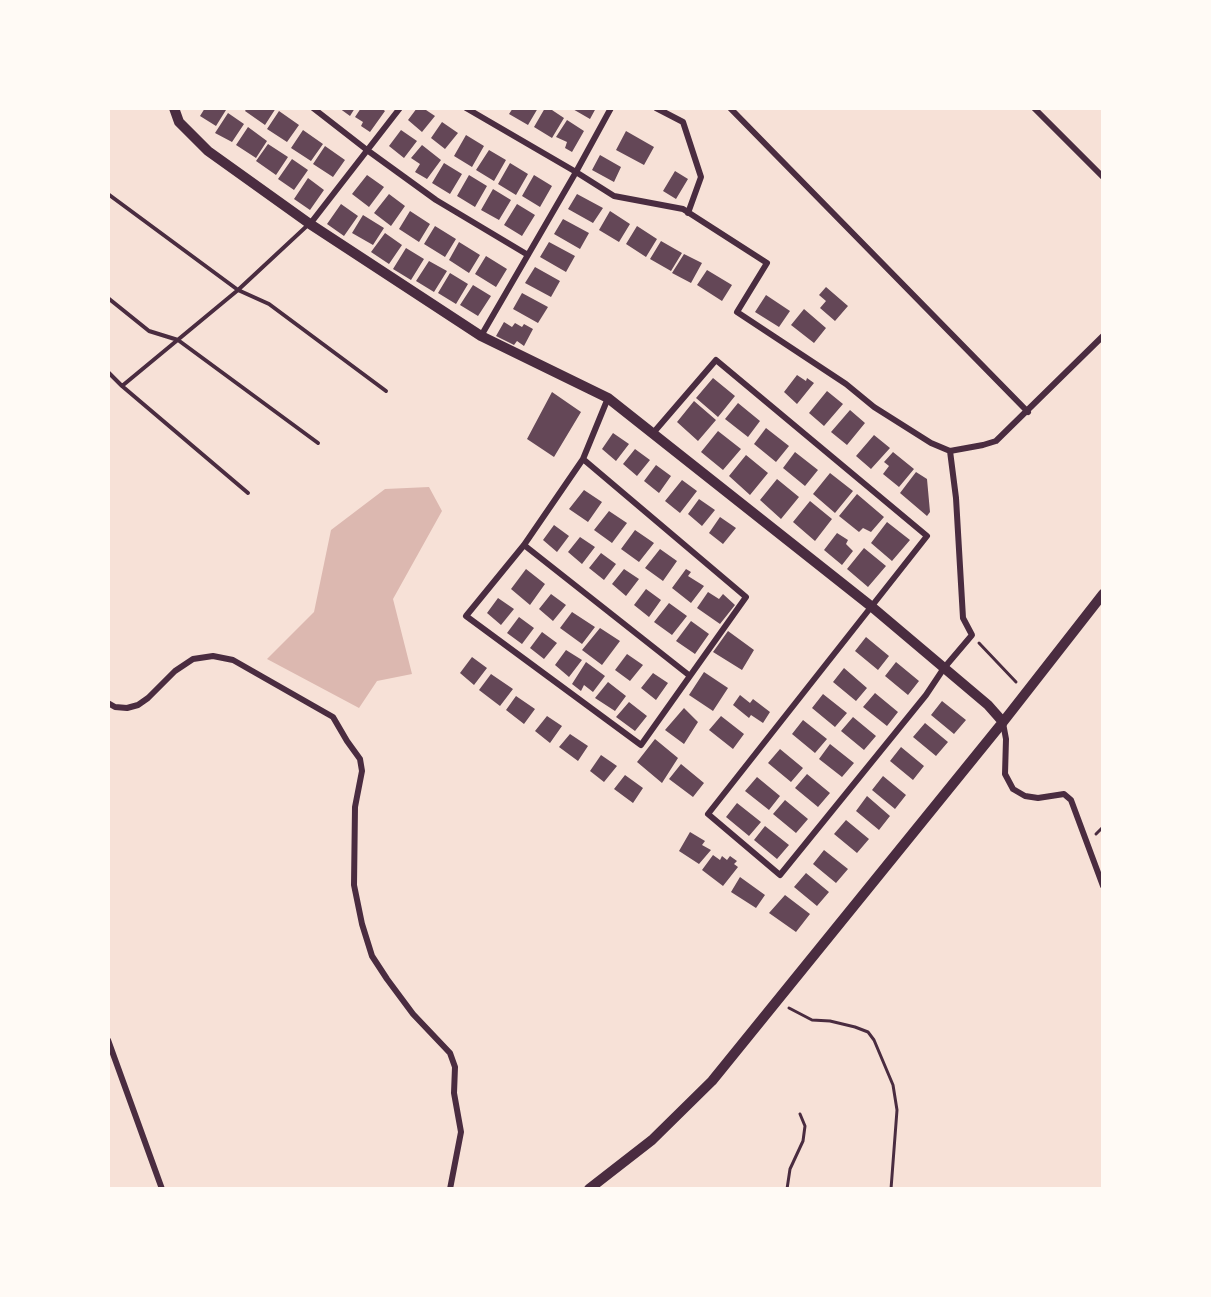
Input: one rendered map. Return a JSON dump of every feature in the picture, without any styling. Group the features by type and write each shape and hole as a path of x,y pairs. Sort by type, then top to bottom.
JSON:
{"street":[{"path":"174,108 179,122 208,151 310,224 481,336 608,398 654,432 945,668 988,705 1003,722 1006,739 1005,774 1013,789 1025,796 1038,798 1064,794 1071,800 1103,886"},
{"path":"313,108 436,200 528,255"},
{"path":"310,224 400,108"},
{"path":"466,108 614,196 683,209 767,263 737,312 846,384 874,407 931,443 950,451 983,446 996,441 1103,336"},
{"path":"481,336 612,108"},
{"path":"656,108 683,122 701,177 688,213"},
{"path":"730,108 1028,412"},
{"path":"1034,108 1103,177"},
{"path":"654,432 716,360 927,536 708,814 780,875 972,635 963,618 956,498 950,451"},
{"path":"582,459 746,597 641,745 466,616 524,545 582,459 608,398"},
{"path":"524,545 690,676"},
{"path":"589,1189 652,1140 712,1081 1003,722 1103,594"},
{"path":"108,703 127,708 138,705 193,659 213,656 233,660 333,717 346,741 360,759 362,771 355,807 354,885 362,924 372,956 413,1014 450,1053 455,1067 454,1093 461,1132 450,1189"},
{"path":"108,1040 162,1189"}],"lane":[{"path":"108,194 238,290 269,304 386,391"},
{"path":"122,386 238,290 310,224"},
{"path":"108,298 149,331 178,340 318,443"},
{"path":"108,372 248,493"}],"path":[{"path":"972,635 1027,692"},
{"path":"777,1000 812,1020 830,1021 855,1027 868,1032 874,1040 893,1085 897,1110 891,1189"},
{"path":"787,1189 790,1168 803,1141 805,1126 800,1114"}],"shaded area":[{"path":"429,487 442,511 393,599 412,674 377,681 359,708 267,659 314,612 331,530 385,489"}],"building":[{"path":"205,108 224,108 226,110 216,126 200,116"},
{"path":"247,108 276,108 265,125 245,111"},
{"path":"339,108 355,108 350,116"},
{"path":"361,108 381,108 385,111 370,132 361,126 363,122 355,117"},
{"path":"417,108 423,108 435,116 422,132 408,120"},
{"path":"513,108 538,108 528,125 509,114"},
{"path":"545,108 549,108 564,118 552,138 534,127"},
{"path":"571,108 596,108 590,119"},
{"path":"279,111 299,125 287,142 267,129"},
{"path":"228,113 244,124 232,142 215,133"},
{"path":"567,120 584,131 572,152 565,148 567,142 556,137"},
{"path":"442,122 458,133 445,149 431,138"},
{"path":"248,127 267,141 256,158 236,145"},
{"path":"303,130 323,144 311,161 291,148"},
{"path":"401,130 417,141 404,158 389,146"},
{"path":"626,131 654,147 644,165 616,150"},
{"path":"466,135 484,146 472,167 454,156"},
{"path":"268,144 288,157 276,175 256,161"},
{"path":"422,145 441,160 427,179 415,172 420,164 411,158"},
{"path":"325,146 345,160 333,177 313,164"},
{"path":"489,150 506,160 494,181 476,170"},
{"path":"600,155 621,167 614,182 592,170"},
{"path":"292,159 308,170 294,190 278,179"},
{"path":"444,163 462,174 450,194 432,183"},
{"path":"510,163 528,174 516,195 498,184"},
{"path":"675,171 688,179 676,199 663,191"},
{"path":"367,175 384,187 369,207 352,194"},
{"path":"469,175 487,186 475,207 457,196"},
{"path":"534,175 552,186 540,207 522,196"},
{"path":"308,178 324,190 310,210 294,199"},
{"path":"493,189 511,200 499,220 481,210"},
{"path":"389,194 405,206 391,226 374,213"},
{"path":"577,194 603,208 593,223 568,209"},
{"path":"341,204 358,216 344,236 327,224"},
{"path":"517,204 535,215 522,236 504,225"},
{"path":"410,211 430,224 419,242 399,229"},
{"path":"610,211 630,224 619,242 599,230"},
{"path":"363,215 384,228 373,245 352,233"},
{"path":"563,219 589,233 580,249 554,234"},
{"path":"435,226 456,239 445,257 424,244"},
{"path":"637,226 657,239 646,257 626,244"},
{"path":"385,233 402,245 389,264 371,252"},
{"path":"661,241 682,253 671,271 650,259"},
{"path":"459,242 480,255 469,273 449,260"},
{"path":"549,242 575,256 566,272 540,257"},
{"path":"406,248 424,259 411,280 393,269"},
{"path":"684,254 702,263 691,283 672,273"},
{"path":"486,256 507,269 496,287 475,274"},
{"path":"429,261 447,271 434,292 416,281"},
{"path":"535,267 560,281 551,297 525,283"},
{"path":"707,270 732,285 722,301 697,285"},
{"path":"450,273 468,284 456,304 438,293"},
{"path":"473,285 491,296 478,316 460,305"},
{"path":"826,287 848,306 835,321 820,308 826,301 819,295"},
{"path":"522,293 548,307 538,323 513,309"},
{"path":"766,295 790,311 779,327 755,312"},
{"path":"804,309 826,328 814,343 791,325"},
{"path":"504,322 512,327 515,323 522,327 524,324 533,329 524,346 517,341 514,345 496,336"},
{"path":"797,375 814,383 797,404 784,392"},
{"path":"713,378 735,396 718,417 696,398"},
{"path":"827,391 843,404 824,426 809,413"},
{"path":"552,392 581,412 554,457 527,439"},
{"path":"694,401 716,420 698,441 677,422"},
{"path":"738,403 760,421 748,437 725,419"},
{"path":"850,410 865,423 847,445 831,432"},
{"path":"766,428 789,446 776,462 754,444"},
{"path":"718,431 741,449 723,470 701,452"},
{"path":"613,433 629,444 616,461 602,449"},
{"path":"874,435 890,448 871,469 856,456"},
{"path":"635,449 650,460 637,476 623,464"},
{"path":"795,452 818,470 805,486 783,468"},
{"path":"893,452 914,469 899,487 883,474 889,466 884,462"},
{"path":"746,455 768,473 750,495 729,476"},
{"path":"656,465 671,476 659,493 644,481"},
{"path":"916,472 927,479 930,512 927,516 900,493"},
{"path":"830,473 853,491 835,513 813,494"},
{"path":"777,479 799,497 781,519 760,500"},
{"path":"682,480 697,491 680,513 665,501"},
{"path":"584,490 602,502 588,522 569,509"},
{"path":"857,494 884,517 871,532 863,528 859,532 839,516"},
{"path":"699,499 715,510 702,526 688,514"},
{"path":"810,501 832,519 815,541 793,522"},
{"path":"609,511 627,523 612,543 594,530"},
{"path":"720,517 736,528 723,544 709,533"},
{"path":"887,522 910,540 892,561 871,543"},
{"path":"554,525 569,536 557,552 543,540"},
{"path":"635,530 654,543 639,562 621,549"},
{"path":"837,533 848,540 846,544 853,551 842,565 824,550"},
{"path":"580,537 595,547 582,564 568,552"},
{"path":"864,548 886,566 868,587 847,569"},
{"path":"660,549 677,561 663,581 645,568"},
{"path":"601,553 616,564 604,580 589,568"},
{"path":"526,569 545,584 530,605 511,589"},
{"path":"624,569 639,579 626,596 612,584"},
{"path":"686,569 691,572 688,576 704,586 691,603 672,588"},
{"path":"646,589 661,600 649,617 634,605"},
{"path":"708,592 719,599 723,594 735,605 720,624 697,608"},
{"path":"551,594 566,605 553,621 539,609"},
{"path":"498,598 514,609 501,625 487,613"},
{"path":"669,603 687,616 672,635 654,622"},
{"path":"572,612 595,627 582,644 560,628"},
{"path":"519,617 534,628 522,644 507,633"},
{"path":"691,621 709,634 695,654 676,641"},
{"path":"600,628 620,641 602,665 582,650"},
{"path":"728,631 754,650 742,670 713,652"},
{"path":"542,632 557,643 544,659 530,648"},
{"path":"866,637 889,656 878,670 855,651"},
{"path":"566,650 582,660 569,677 555,665"},
{"path":"627,654 643,665 630,681 615,670"},
{"path":"472,657 487,668 474,685 460,673"},
{"path":"586,662 605,676 593,692 584,685 581,691 572,684"},
{"path":"896,662 919,681 908,695 885,676"},
{"path":"844,668 867,688 856,701 833,682"},
{"path":"704,672 728,688 713,711 689,695"},
{"path":"653,673 668,683 656,700 641,688"},
{"path":"491,674 513,689 500,706 479,690"},
{"path":"608,682 626,696 615,711 595,698"},
{"path":"875,693 898,712 887,726 863,707"},
{"path":"823,694 847,713 835,727 812,708"},
{"path":"740,695 750,703 753,699 770,712 763,723 751,715 749,718 733,705"},
{"path":"516,696 535,709 524,724 506,710"},
{"path":"942,701 966,720 954,734 931,715"},
{"path":"629,702 647,716 635,731 616,717"},
{"path":"684,708 698,722 684,744 665,730"},
{"path":"547,716 562,726 550,743 535,731"},
{"path":"721,716 744,734 733,749 709,730"},
{"path":"853,717 876,736 864,750 841,731"},
{"path":"803,720 827,739 815,753 792,734"},
{"path":"925,723 948,742 936,756 913,737"},
{"path":"570,734 588,746 578,761 559,747"},
{"path":"655,739 678,758 662,783 637,762"},
{"path":"830,744 854,763 842,777 819,759"},
{"path":"901,747 924,766 913,780 890,761"},
{"path":"780,749 803,768 791,782 768,763"},
{"path":"601,755 617,766 604,782 590,771"},
{"path":"681,764 704,783 693,797 669,779"},
{"path":"807,774 830,793 818,807 795,788"},
{"path":"625,775 643,788 633,803 614,789"},
{"path":"883,776 906,795 895,809 872,790"},
{"path":"757,777 780,796 769,810 745,791"},
{"path":"867,796 890,816 879,830 856,811"},
{"path":"785,800 808,819 796,833 773,814"},
{"path":"737,803 761,822 749,836 726,817"},
{"path":"846,820 869,839 857,853 834,834"},
{"path":"765,826 789,845 777,859 754,840"},
{"path":"690,832 705,841 702,845 711,850 699,864 679,851"},
{"path":"824,850 848,869 836,883 813,864"},
{"path":"713,855 720,860 722,856 727,860 730,856 737,861 734,864 738,867 723,886 702,870"},
{"path":"806,873 829,892 817,906 794,887"},
{"path":"740,877 765,895 756,908 731,892"},
{"path":"785,895 810,914 796,932 769,913"}]}
